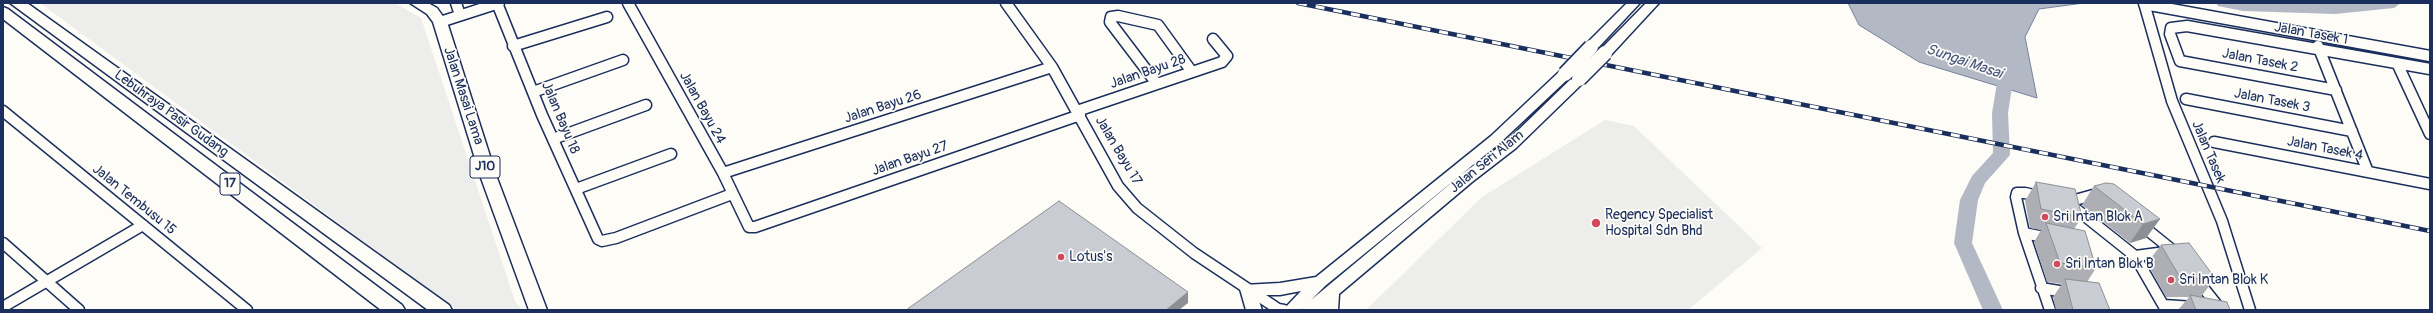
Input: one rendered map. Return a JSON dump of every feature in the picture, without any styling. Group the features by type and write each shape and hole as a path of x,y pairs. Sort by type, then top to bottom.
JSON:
{"highway":[{"name":"Lebuhraya Pasir Gudang","path":"17,3 442,310"},
{"name":"Lebuhraya Pasir Gudang","path":"3,12 395,310"}],"main road":[{"name":"Jalan Masai Lama","path":"417,3 432,11 440,22 489,178 530,292 538,310"},
{"name":"Jalan Seri Alam","path":"1310,310 1326,286 1496,139 1565,74 1634,3"},
{"name":"Jalan Seri Alam","path":"1283,310 1326,286 1511,145 1580,80 1653,3"},
{"path":"1254,310 1248,289 1280,289 1326,286 1330,310"}],"street":[{"path":"456,3 460,15"},
{"path":"440,22 498,3"},
{"name":"Jalan Bayu 18","path":"498,3 513,46 595,236 602,241 616,238 732,194"},
{"name":"Jalan Bayu 24","path":"628,3 723,173 749,227"},
{"name":"Jalan Bayu 17","path":"1006,3 1052,67 1118,186 1137,208 1194,253 1283,310"},
{"name":"Jalan Tasek","path":"2250,310 2222,220 2172,101 2144,3 2430,56"},
{"path":"513,46 607,16"},
{"path":"1158,84 1110,22 1111,17 1118,16 1158,26 1192,72"},
{"name":"Jalan Tasek 1","path":"2180,61 2170,34 2171,28 2187,26 2430,69"},
{"path":"2314,34 2368,172"},
{"name":"Jalan Bayu 28","path":"1078,113 1227,58 1226,54 1213,39"},
{"path":"533,92 623,60"},
{"name":"Jalan Tasek 2","path":"2180,61 2336,90"},
{"path":"2398,63 2430,134"},
{"name":"Jalan Bayu 26","path":"723,173 1052,67"},
{"name":"Jalan Tasek 3","path":"2186,99 2352,131"},
{"path":"553,139 646,105"},
{"name":"Jalan Tembusu 15","path":"3,111 247,310"},
{"name":"Jalan Bayu 27","path":"749,227 755,227 1078,113"},
{"name":"Jalan Tasek 4","path":"2214,142 2430,184"},
{"path":"576,189 671,154"},
{"path":"2050,310 2041,288 2024,233 2016,197 2017,193 2068,202 2099,195 2110,201"},
{"path":"2068,202 2073,223"},
{"path":"2068,202 2135,256 2165,307 2221,310"},
{"path":"2133,219 2174,251 2183,262"},
{"path":"3,307 143,226"},
{"path":"2024,233 2062,241"},
{"path":"3,243 79,310"},
{"path":"2135,256 2174,251"},
{"path":"2192,274 2221,310"},
{"path":"2041,288 2085,294"}],"shaded area":[{"path":"40,3 395,3 421,18 515,301 522,310 457,310"},
{"name":"Regency Specialist Hospital Sdn Bhd","path":"1605,120 1634,126 1762,248 1688,310 1366,310 1482,197"}],"water":[{"path":"1848,3 2084,3 2039,9 2025,37 2037,98 1919,62 1859,25"}],"building":[{"path":"2036,182 2075,189 2082,217 2041,209"},
{"path":"2106,183 2114,184 2160,219 2143,224 2094,186"},
{"name":"Lotus's","path":"1059,201 1188,292 1166,310 906,310"},
{"path":"2046,223 2085,231 2096,268 2060,263"},
{"path":"2189,243 2215,278 2181,279 2161,245"},
{"path":"2065,279 2099,283 2110,310 2073,310"},
{"path":"2190,295 2227,302 2230,310 2196,310"}],"waterway":[{"path":"2223,3 2243,6 2335,9 2394,3"},
{"name":"Sungai Masai","path":"1993,310 1963,243 1969,200 1978,180 2002,155 2000,113 2005,79 2008,75 2001,73"}],"railway":[{"path":"1298,3 2430,231"}],"place":[{"name":"Sri Intan Blok A","path":"2045,217"},
{"name":"Regency Specialist Hospital Sdn Bhd","path":"1596,223"},
{"name":"Lotus's","path":"1061,257"},
{"name":"Sri Intan Blok B","path":"2057,264"},
{"name":"Sri Intan Blok K","path":"2171,280"}]}
